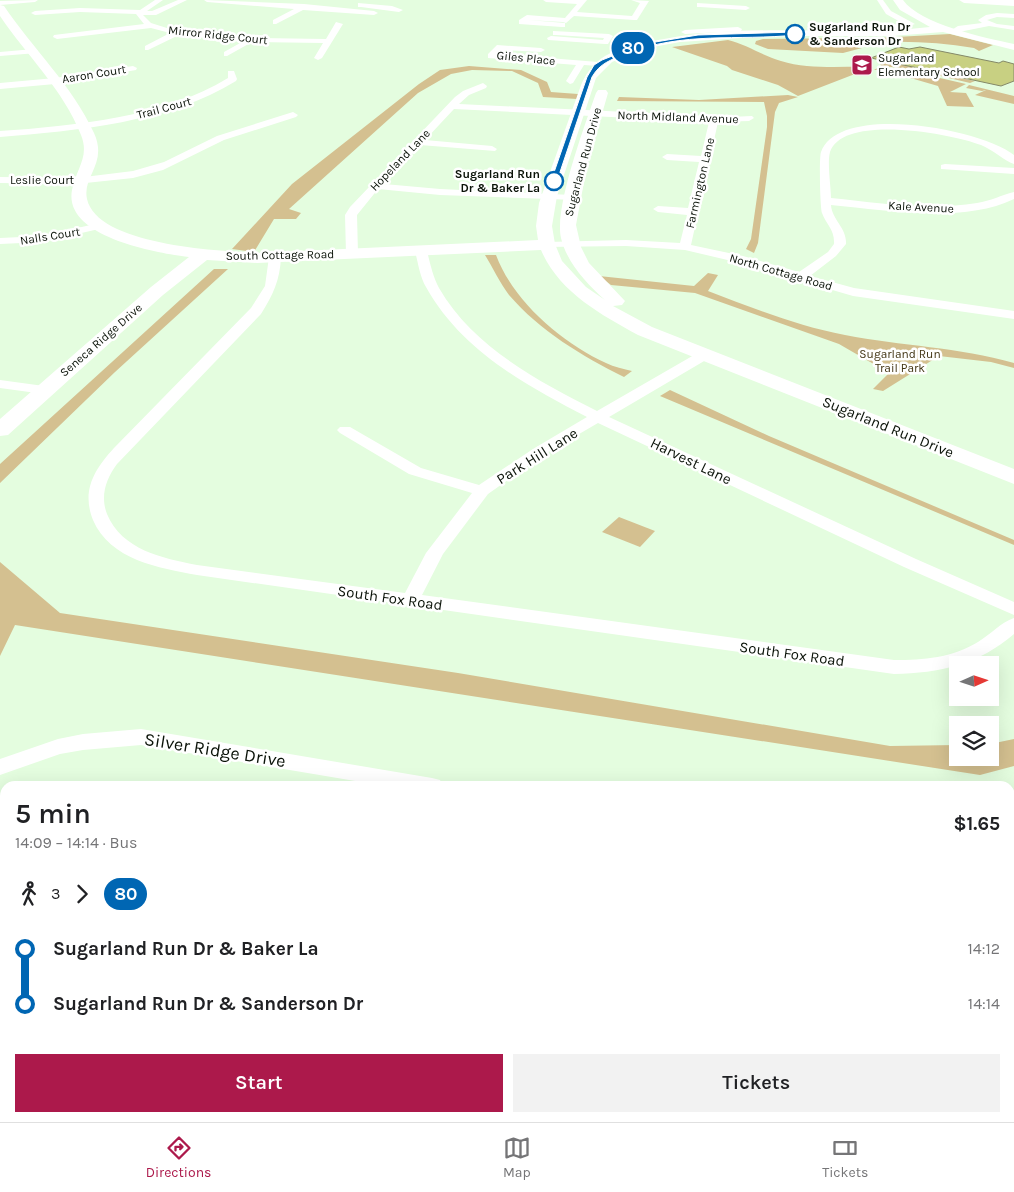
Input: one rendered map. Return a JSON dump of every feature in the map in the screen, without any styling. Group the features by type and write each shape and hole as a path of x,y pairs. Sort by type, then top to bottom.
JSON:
{"street":[{"path":"6,2 35,0"},
{"path":"140,13 160,0"},
{"path":"35,13 80,10 118,13 158,12 184,0"},
{"path":"207,0 301,7 399,10"},
{"path":"291,0 377,10 390,0"},
{"path":"546,0 583,1"},
{"path":"567,20 634,18 645,1 634,0"},
{"path":"684,32 741,34 743,14 749,0"},
{"path":"832,28 900,27 911,24 885,10 880,0"},
{"name":"Sugarland Run Drive","path":"898,0 901,7 910,14 1014,47"},
{"name":"Sugarland Run Drive","path":"913,0 915,6 924,13 954,29 1014,43"},
{"path":"964,0 1014,3"},
{"path":"276,22 312,1"},
{"path":"533,60 583,1"},
{"name":"South Cottage Road","path":"6,2 20,16 28,30 34,51"},
{"path":"118,13 134,4"},
{"path":"700,5 743,14"},
{"name":"South Cottage Road","path":"0,8 9,24 34,51 83,124 92,144 93,152 79,197 80,204 83,211 99,226 144,244 232,257 275,258 547,245"},
{"name":"Mirror Ridge Court","path":"140,13 142,20 149,26 174,30 251,40 329,41"},
{"path":"988,24 982,20 983,18 997,15 1014,16"},
{"path":"318,58 339,24"},
{"path":"954,29 988,24 1014,28"},
{"path":"57,37 149,26"},
{"path":"148,48 174,30 186,28 284,36"},
{"name":"Sugarland Run Drive","path":"954,29 900,36 741,34 698,36 627,50 598,64 590,77 548,197 544,227 547,245 565,275 581,291 606,310 653,335 706,354 1014,477"},
{"path":"226,54 261,34"},
{"name":"Sugarland Run Drive","path":"706,354 656,329 628,312 589,274 578,258 572,244 567,222 595,114 609,72 626,59 648,50 674,44 741,34"},
{"path":"554,35 609,36 605,42 554,35"},
{"name":"Giles Place","path":"541,50 500,47 491,56 598,64"},
{"path":"0,54 34,51"},
{"name":"Giles Place","path":"570,81 581,63"},
{"name":"Aaron Court","path":"0,86 55,81 133,68"},
{"name":"Trail Court","path":"83,124 146,114 189,102 208,94 233,79 232,73"},
{"name":"Hopeland Lane","path":"352,254 352,215 354,209 452,106 466,93 483,86"},
{"name":"North Midland Avenue","path":"452,106 714,119 749,118"},
{"name":"Leslie Court","path":"0,180 84,179 125,175 150,170 178,160 218,139 293,115"},
{"name":"Farmington Lane","path":"685,247 714,119"},
{"path":"0,134 83,124"},
{"path":"800,277 832,254 840,244 840,233 828,215 826,201 826,147 834,139 851,132 895,127 950,133 990,145 1007,154 1014,162"},
{"path":"418,142 492,149"},
{"path":"667,157 705,159"},
{"path":"945,167 1014,171"},
{"path":"375,186 572,198"},
{"name":"Kale Avenue","path":"826,201 958,209 997,204 1014,195"},
{"path":"658,209 693,212"},
{"name":"Nalls Court","path":"0,241 51,238 99,226"},
{"name":"North Cottage Road","path":"547,245 626,243 685,247 739,259 868,295 1014,315"},
{"name":"Harvest Lane","path":"421,251 423,268 436,294 448,312 477,343 523,377 598,418 910,563 1014,609"},
{"name":"Seneca Ridge Drive","path":"0,430 157,291 204,254"},
{"name":"South Fox Road","path":"275,258 274,279 267,296 256,311 122,451 103,474 95,495 95,503 101,524 118,543 134,553 156,562 197,570 894,667 930,666 956,661 973,654 996,640 1014,624"},
{"name":"Park Hill Lane","path":"410,600 435,553 482,491 538,452 706,354"},
{"path":"0,384 44,390"},
{"path":"345,430 416,471 440,480 482,491"},
{"name":"Silver Ridge Drive","path":"0,767 40,752 83,742 140,737 402,781"}],"green space":[{"path":"950,34 993,45 979,51 974,48 941,44 907,42 868,43 860,39"},
{"path":"848,38 858,48 862,48 843,53 768,49 755,44 756,41 763,39"},
{"path":"728,40 774,59 792,64 815,67 873,67 798,96 778,85 672,47"},
{"path":"885,61 975,81 970,83 911,69 881,66 880,63"},
{"path":"469,66 521,70 547,82 551,92 578,94 577,99 543,97 538,83 512,71 472,70 451,74 418,93 289,209 301,213 296,219 274,219 254,252 232,249 292,184 419,84 440,70"},
{"path":"879,67 905,70 966,84 950,92 966,93 974,107 947,106 938,86 883,70 874,70"},
{"path":"969,85 1014,96 1014,104 975,95 986,90 966,88"},
{"path":"788,95 798,97 779,103 775,112 758,243 754,253 746,249 751,239 767,127 764,102 617,101 619,97 699,100"},
{"path":"485,255 496,255 514,288 541,319 556,332 589,355 619,368 632,371 624,377 562,342 534,320 509,295"},
{"path":"214,269 228,269 115,372 0,483 0,464"},
{"name":"Sugarland Run Trail Park","path":"708,273 718,275 708,291 792,322 845,335 972,353 1014,363 1014,368 991,362 939,356 883,391 873,389 889,373 839,344 695,293 611,285 599,276 694,286"},
{"path":"670,390 769,436 1014,540 1014,545 660,396"},
{"path":"619,517 655,531 640,547 602,532"},
{"path":"0,562 60,613 458,673 890,746 949,745 949,766 999,766 999,742 1014,739 1014,766 980,775 15,625 0,656"}],"building":[{"name":"Sugarland Elementary School","path":"899,47 909,49 920,47 999,63 1003,61 1014,64 1014,81 1001,86 871,58"}],"bus line":[{"name":"80","path":"554,181 590,77 596,66 604,61 643,45 698,36 795,34"}],"place":[{"name":"Sugarland Run Dr & Sanderson Dr","path":"795,34"},
{"name":"Sugarland Elementary School","path":"862,65"},
{"name":"Sugarland Run Dr & Baker La","path":"554,181"}]}
